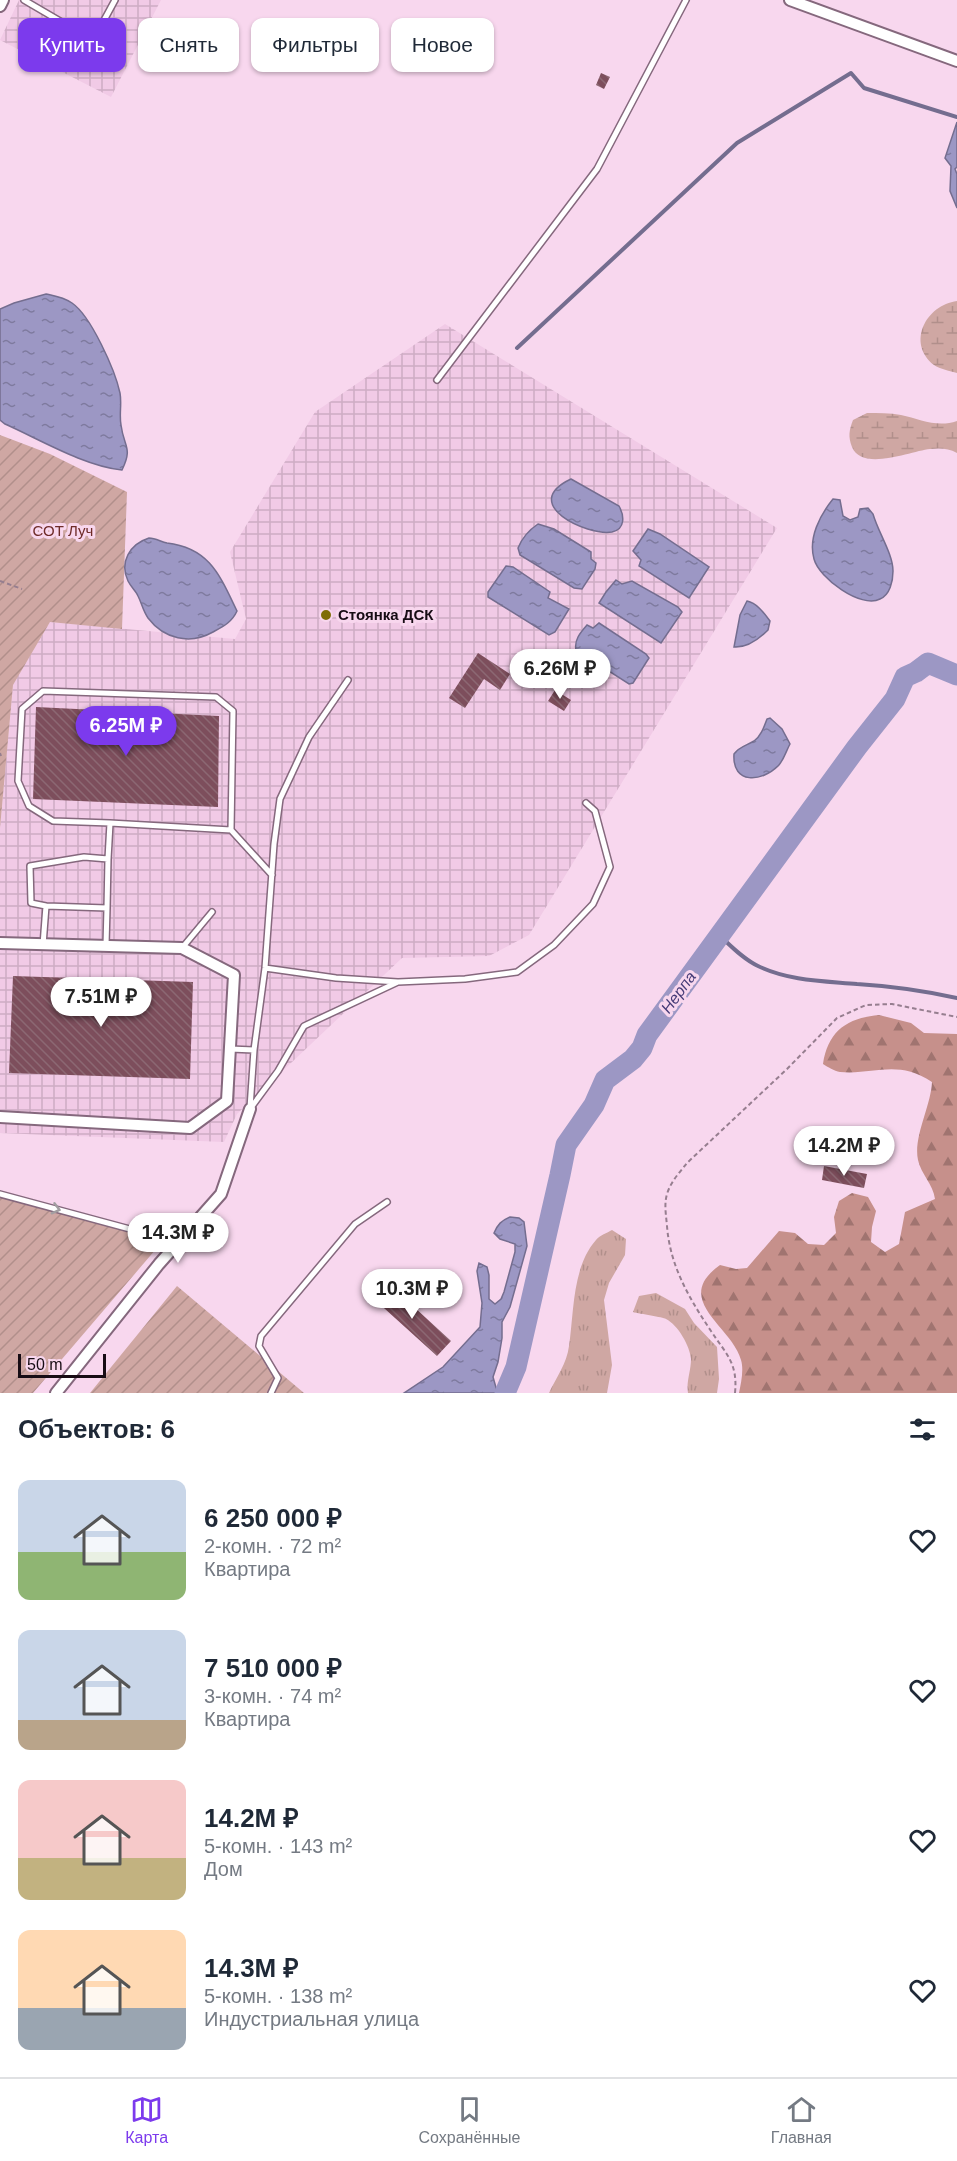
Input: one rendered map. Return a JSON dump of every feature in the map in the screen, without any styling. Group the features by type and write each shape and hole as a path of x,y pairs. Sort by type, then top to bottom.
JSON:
{"street":[{"path":"0,6 3,0"},
{"path":"790,0 957,61"},
{"path":"0,943 182,948 234,975 227,1101 190,1128 0,1117"},
{"path":"56,1393 178,1242 221,1194 250,1109"}],"lane":[{"path":"24,0 77,31 102,24 115,0"},
{"path":"437,380 597,169 686,0"},
{"path":"250,1109 280,799 309,737 348,680"},
{"path":"231,830 233,711 216,697 43,691 22,709 18,781 29,806 53,821 231,830 272,874"},
{"path":"265,968 336,978 398,982 465,979 517,972 554,945 593,904 610,867 595,811 586,803"},
{"path":"106,947 110,823"},
{"path":"107,908 46,906 31,903 30,866 84,856 108,859"},
{"path":"43,945 46,906"},
{"path":"182,948 212,912"},
{"path":"250,1109 278,1071 304,1026 398,982"},
{"path":"230,1049 254,1050"},
{"path":"0,1194 178,1242"},
{"path":"271,1393 278,1378 259,1346 261,1336 355,1224 387,1202"}],"path":[{"path":"0,581 22,589"},
{"path":"735,1393 735,1370 727,1353 687,1292 676,1271 670,1250 665,1207 674,1179 687,1163 788,1070 837,1018 866,1005 892,1004 957,1017"}],"shaded area":[{"path":"19,0 161,0 152,18 138,18 138,45 126,68 126,18 18,18 18,49 0,40"},
{"path":"62,72 124,72 111,97"},
{"path":"445,324 777,528 529,935 489,956 402,958 237,1114 224,1142 0,1133 0,828 13,684 50,622 235,639 246,619 230,552 315,412"}],"green space":[{"path":"957,301 957,373 934,365 921,346 921,336 923,326 936,310"},
{"path":"867,413 897,414 942,424 957,421 957,453 947,449 934,449 876,459 857,454 850,440 851,427 853,420"},
{"name":"СОТ Луч","path":"0,435 50,454 127,492 122,629 50,622 13,685 0,828"},
{"path":"879,1015 911,1023 924,1033 957,1034 957,1393 739,1393 741,1360 736,1348 709,1313 703,1301 701,1290 706,1278 720,1265 736,1269 747,1268 779,1231 795,1233 808,1244 824,1245 836,1233 834,1217 839,1201 852,1193 868,1197 876,1211 871,1242 885,1252 899,1244 905,1212 935,1199 918,1160 917,1151 932,1082 908,1071 840,1072 823,1064 829,1043 841,1028 857,1019"},
{"path":"0,1196 94,1217 162,1242 33,1393 0,1393"},
{"path":"612,1230 626,1239 625,1255 609,1283 604,1300 612,1365 607,1393 549,1393 568,1352 575,1291 582,1263 596,1240"},
{"path":"177,1286 304,1393 90,1393"},
{"path":"656,1293 685,1309 694,1323 717,1347 719,1379 717,1393 688,1393 691,1359 683,1336 666,1319 633,1312 639,1296"}],"water":[{"path":"957,122 957,167 955,169 957,208 950,191 951,166 945,158"},
{"path":"46,294 65,299 79,310 87,319 108,358 121,397 120,421 127,448 127,457 122,470 78,458 0,420 0,309"},
{"path":"571,479 619,506 623,517 620,528 612,532 588,529 574,524 554,508 552,498 557,489"},
{"path":"833,499 840,500 843,516 850,520 858,517 860,509 868,508 873,514 891,557 893,571 889,591 880,599 862,600 852,596 832,583 817,567 813,551 814,535 820,519"},
{"path":"538,524 554,529 591,552 591,559 596,563 595,569 582,589 574,588 520,555 518,548 522,541"},
{"path":"648,529 660,534 709,567 689,598 639,566 641,560 633,551"},
{"path":"149,538 182,546 204,557 219,575 237,611 230,621 204,636 187,639 170,635 154,625 146,615 137,594 128,581 125,567 132,549"},
{"path":"506,566 513,567 550,592 548,598 569,609 555,632 549,635 488,597 488,592"},
{"path":"616,580 622,584 632,581 678,607 682,612 661,643 599,603"},
{"path":"747,601 757,606 770,621 768,630 761,637 744,646 734,647 740,615"},
{"path":"599,623 649,658 633,683 629,684 576,650 577,640 584,628 587,625 593,628"},
{"path":"770,718 782,729 790,744 785,755 778,766 764,775 749,778 743,776 735,764 734,754 756,739 767,719"},
{"path":"510,1217 519,1218 524,1222 527,1246 510,1307 502,1322 502,1338 493,1377 497,1391 495,1393 404,1393 443,1367 480,1327 482,1303 477,1271 479,1263 487,1267 489,1299 495,1304 501,1299 515,1252 515,1244 500,1239 494,1233 500,1223"}],"building":[{"path":"601,73 610,77 604,89 596,85"},
{"path":"478,653 510,674 500,690 484,679 465,708 449,698"},
{"path":"550,664 560,670 548,688 538,682"},
{"path":"555,690 571,700 564,711 548,701"},
{"path":"36,707 219,716 218,807 33,799"},
{"path":"13,976 193,982 190,1079 9,1073"},
{"path":"824,1166 867,1174 864,1188 822,1180"},
{"path":"388,1283 451,1341 437,1356 374,1299"}],"waterway":[{"path":"517,348 737,143 851,73 864,88 957,117"},
{"name":"Нерпа","path":"505,1393 516,1367 566,1145 594,1105 605,1080 633,1059 642,1048 647,1035 857,747 895,699 905,677 928,663 957,675"},
{"path":"719,935 753,963 782,975 807,980 907,989 957,998"}],"place":[{"name":"Стоянка ДСК","path":"326,615"}]}
